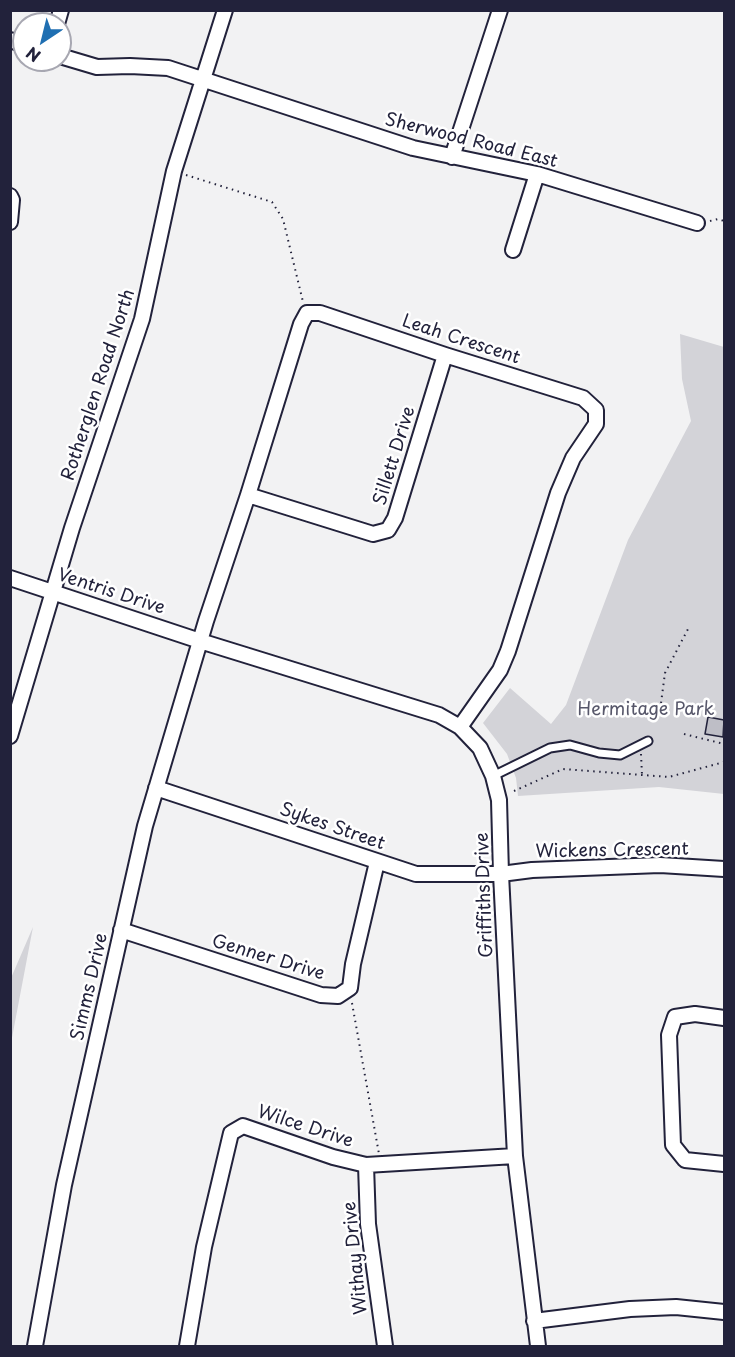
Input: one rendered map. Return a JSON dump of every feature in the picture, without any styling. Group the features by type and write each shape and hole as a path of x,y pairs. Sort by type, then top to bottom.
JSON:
{"street":[{"name":"Rotherglen Road North","path":"11,735 72,528 142,319 174,171 225,10"},
{"path":"452,158 500,10"},
{"name":"Sherwood Road East","path":"72,60 97,67 168,68 413,148 537,174 697,223"},
{"path":"513,250 537,174"},
{"path":"10,196 12,200 10,222"},
{"path":"200,641 301,324 308,313"},
{"name":"Leah Crescent","path":"308,313 320,313 583,398 596,410 596,424 573,458 558,493 500,670 460,727"},
{"name":"Sillett Drive","path":"248,495 372,534 388,530 395,518 445,355"},
{"name":"Ventris Drive","path":"10,578 200,641"},
{"name":"Griffiths Drive","path":"200,641 439,715 460,727 480,748 494,776 499,800 515,1156 538,1347"},
{"name":"Simms Drive","path":"35,1347 64,1185 121,930 156,788 200,641"},
{"name":"Sykes Street","path":"156,788 274,825 416,874 501,874"},
{"name":"Genner Drive","path":"121,930 321,995 338,996 350,988 353,964 377,862"},
{"name":"Wickens Crescent","path":"501,874 532,870 660,865 724,869"},
{"path":"724,1018 695,1014 675,1017 669,1035 673,1145 685,1160 724,1164"},
{"name":"Wilce Drive","path":"187,1347 204,1247 231,1133 243,1126 366,1165 515,1156"},
{"name":"Withay Drive","path":"366,1165 369,1224 385,1347"},
{"path":"534,1321 630,1309 676,1307 724,1312"}],"lane":[{"path":"494,776 550,748 570,745 599,753 620,755 648,741"}],"path":[{"path":"174,171 272,202 283,219 299,294 308,313"},
{"path":"697,223 718,219 724,221"},
{"path":"661,703 665,673 688,629"},
{"path":"684,734 724,744"},
{"path":"724,739 724,752"},
{"path":"640,745 642,774"},
{"path":"514,791 563,769 669,777 724,762"},
{"path":"350,988 381,1163"}],"green space":[{"name":"Hermitage Park","path":"680,334 724,347 724,794 659,787 518,796 516,778 507,754 483,723 510,688 551,724 566,705 628,540 691,421 682,379"},
{"path":"33,927 11,1043 11,978"}],"building":[{"path":"708,717 724,720 723,737 705,734"}]}
